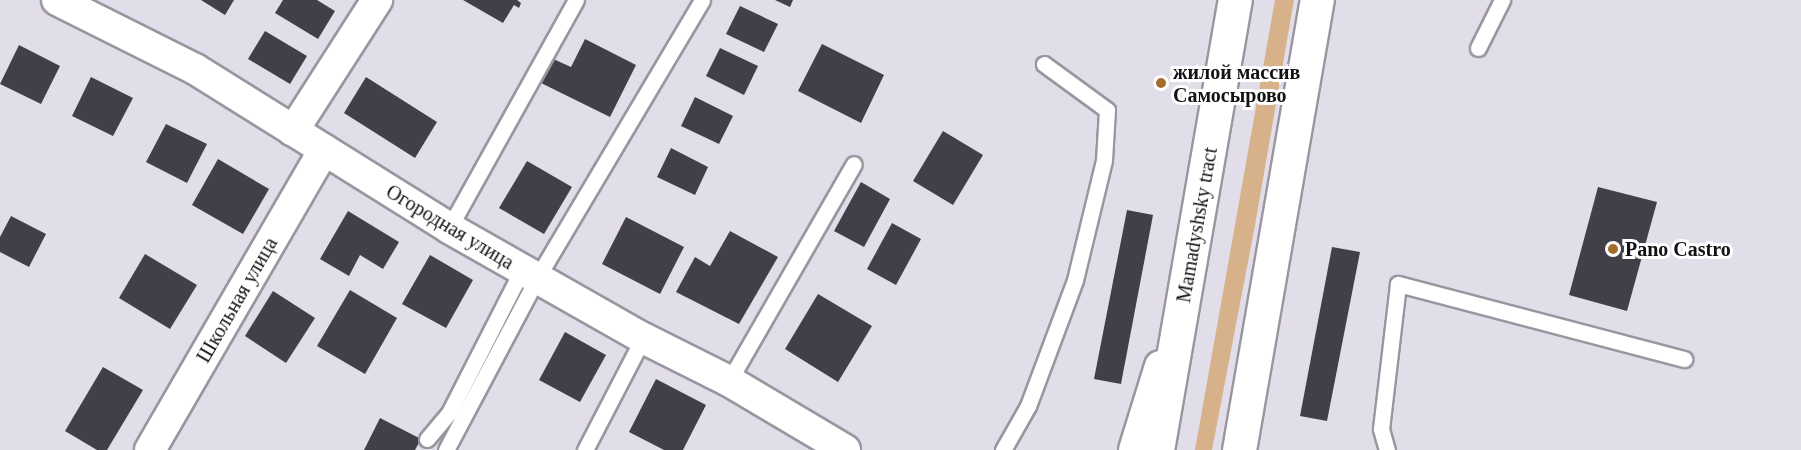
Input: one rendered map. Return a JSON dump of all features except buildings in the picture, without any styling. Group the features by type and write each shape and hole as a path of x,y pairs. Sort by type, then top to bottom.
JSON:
{"main road":[{"name":"Mamadyshsky tract","path":"1156,450 1234,0"},
{"path":"1239,450 1317,0"}],"street":[{"name":"Огородная улица","path":"57,0 195,69 449,228 643,338 729,381 845,450"},
{"path":"293,130 377,0"},
{"name":"Школьная улица","path":"150,450 324,150"},
{"path":"1134,450 1189,268"}],"lane":[{"path":"449,228 576,0"},
{"path":"427,439 449,413 530,274 702,0"},
{"path":"1478,48 1502,0"},
{"path":"1003,450 1028,406 1075,280 1104,160 1107,110 1044,64"},
{"path":"729,381 854,164"},
{"path":"446,450 530,274"},
{"path":"1387,450 1381,429 1398,284 1684,359"},
{"path":"585,450 643,338"}],"shaded area":[{"path":"1275,0 1294,0 1255,225 1212,450 1195,450"}],"place":[{"name":"жилой массив Самосырово","path":"1161,83"},
{"name":"Pano Castro","path":"1613,249"}]}
